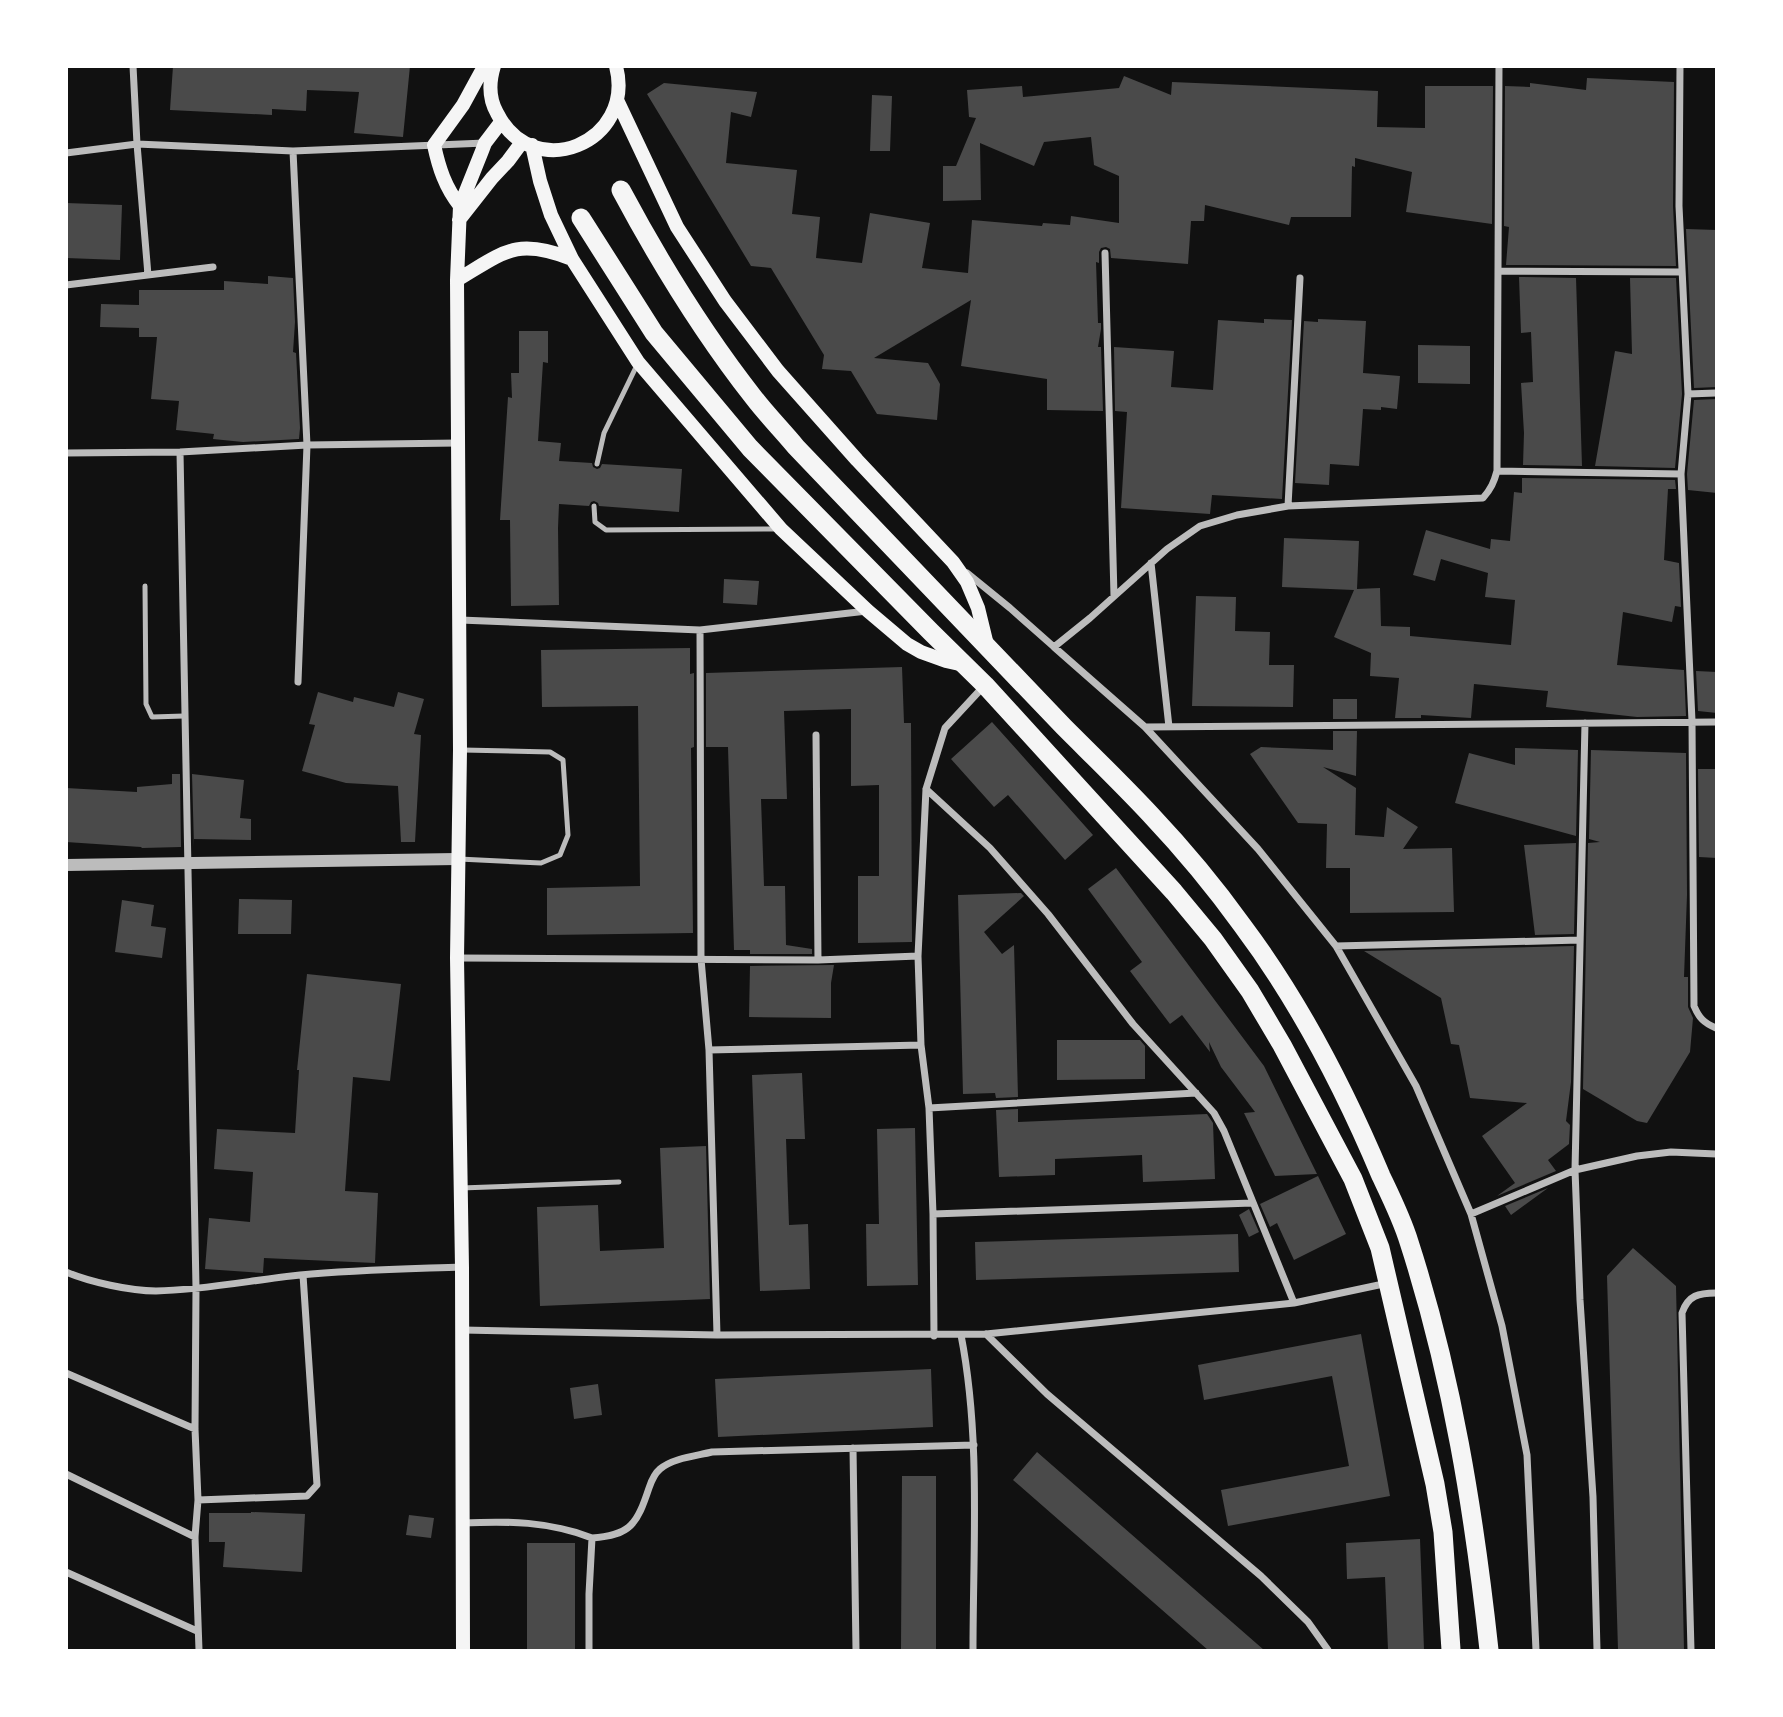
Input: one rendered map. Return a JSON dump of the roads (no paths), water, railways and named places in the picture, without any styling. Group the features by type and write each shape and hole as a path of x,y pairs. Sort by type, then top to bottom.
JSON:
{"highway":[{"path":"621,190 646,238 681,294 756,401 796,446 1151,815 1205,877 1275,972 1337,1077 1408,1238 1433,1324 1463,1456 1489,1650"},
{"path":"581,218 654,333 750,447 985,685 1174,892 1213,939 1250,991 1282,1045 1353,1179 1380,1248 1435,1484 1443,1532 1451,1650"}],"main road":[{"path":"485,68 494,108 510,134 543,150 557,150 584,144 609,120 617,100 619,79 615,66"},
{"path":"460,206 442,178 433,145 485,68"},
{"path":"617,100 677,227 725,301 778,371 953,562 967,582 988,647"},
{"path":"463,1650 462,1266 457,958 460,750 458,221 460,206 485,143 501,122"},
{"path":"458,221 492,178 527,144"},
{"path":"527,144 551,215 572,259 638,362 781,529 868,611 907,644 921,652 966,665"},
{"path":"457,280 507,251 519,248 551,250 572,259"}],"street":[{"path":"133,66 136,145 148,275"},
{"path":"1054,648 1167,549 1200,526 1237,515 1288,506 1483,498 1494,483 1497,471 1499,66"},
{"path":"1680,66 1679,206 1688,394 1681,474 1692,721 1694,1006 1703,1021 1717,1028"},
{"path":"66,153 136,145 293,151 485,143"},
{"path":"293,151 307,445 298,682"},
{"path":"1105,253 1114,596"},
{"path":"66,285 213,267"},
{"path":"1498,271 1681,272"},
{"path":"1288,506 1300,278"},
{"path":"1688,394 1717,393"},
{"path":"66,453 459,443"},
{"path":"180,452 196,1288 195,1429 198,1500 195,1536 199,1650"},
{"path":"1497,471 1681,474"},
{"path":"953,562 1010,608 1145,727 1258,849 1336,946 1416,1086 1471,1214 1502,1326 1527,1455 1536,1650"},
{"path":"1152,563 1169,727"},
{"path":"459,620 700,630 868,611"},
{"path":"700,630 701,959 709,1050 717,1335"},
{"path":"934,1336 929,1108 921,1045 918,956 926,789 945,728 985,685"},
{"path":"1145,727 1717,722"},
{"path":"1585,723 1575,1170 1580,1300 1593,1497 1597,1650"},
{"path":"816,735 818,960"},
{"path":"926,789 990,848 1048,914 1133,1024 1214,1113 1224,1131 1294,1303"},
{"path":"66,865 457,859"},
{"path":"1336,946 1580,940"},
{"path":"457,958 818,960 918,956"},
{"path":"709,1050 921,1045"},
{"path":"929,1108 1196,1093"},
{"path":"1471,1214 1575,1170 1671,1152 1717,1154"},
{"path":"933,1214 1252,1203"},
{"path":"66,1272 80,1278 154,1291 303,1275 462,1266"},
{"path":"198,1500 307,1496 317,1485 303,1275"},
{"path":"462,1330 717,1335 986,1334 1294,1303 1389,1283"},
{"path":"1691,1650 1682,1313 1694,1295 1717,1293"},
{"path":"986,1334 1047,1394 1261,1576 1308,1622 1328,1650"},
{"path":"961,1335 974,1445 973,1650"},
{"path":"66,1373 195,1429"},
{"path":"462,1522 508,1521 572,1530 592,1538 607,1537 623,1533 635,1521 652,1479 659,1469 712,1452 974,1445"},
{"path":"853,1448 856,1650"},
{"path":"66,1474 195,1536"},
{"path":"589,1650 592,1538"},
{"path":"66,1572 197,1631"}],"lane":[{"path":"597,464 604,433 638,362"},
{"path":"594,506 595,522 606,530 781,529"},
{"path":"145,586 146,704 152,717 184,716"},
{"path":"457,859 541,863 560,855 568,835 563,760 550,752 460,750"},
{"path":"460,1188 619,1182"}]}
